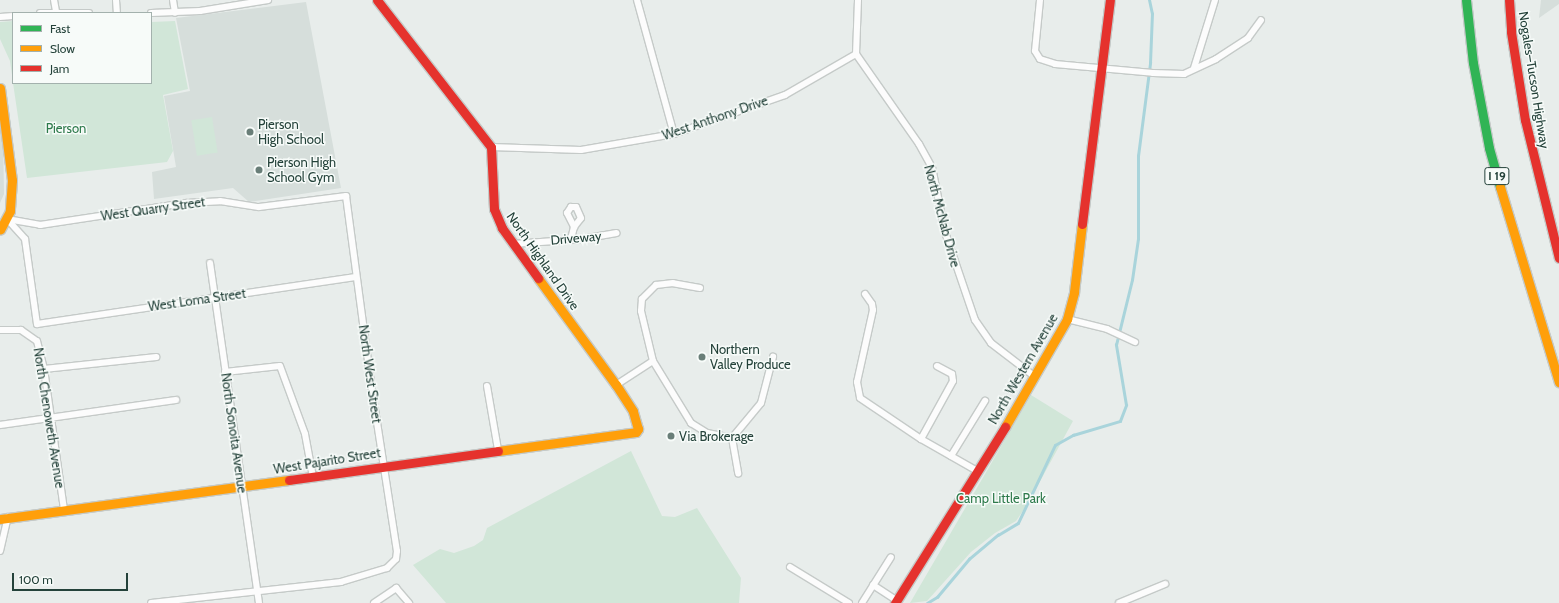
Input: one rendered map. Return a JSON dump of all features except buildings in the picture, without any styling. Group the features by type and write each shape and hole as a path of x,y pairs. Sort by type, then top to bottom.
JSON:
{"main road":[{"path":"377,0 491,147"},
{"name":"North Western Avenue","path":"896,602 977,472 1067,319 1074,292 1104,67 1110,0"},
{"name":"I 19","path":"1466,0 1473,63 1489,148 1521,262 1559,382"},
{"name":"Nogales–Tucson Highway","path":"1509,0 1511,32 1525,120 1559,258"},
{"path":"0,88 12,180 10,211 0,230"},
{"name":"North Highland Drive","path":"491,147 494,209 502,228 616,385 633,411"},
{"name":"West Pajarito Street","path":"4,518 636,432 638,426 633,411"}],"street":[{"path":"54,0 56,11"},
{"path":"116,0 117,12"},
{"path":"173,0 175,13"},
{"path":"152,13 175,13 268,0"},
{"path":"637,0 674,134"},
{"path":"856,54 858,0"},
{"path":"1040,0 1035,51 1040,59 1055,64 1104,67 1176,75 1216,59 1239,45 1248,38 1261,20"},
{"path":"1194,68 1215,0"},
{"path":"48,12 72,12"},
{"path":"0,17 12,16"},
{"name":"West Anthony Drive","path":"491,147 581,150 674,134 785,95 856,54"},
{"name":"North McNab Drive","path":"856,54 919,144 932,167 945,232 964,295 975,320 992,343 1034,376"},
{"name":"West Quarry Street","path":"7,219 40,225 186,203 220,201 259,207 346,196"},
{"name":"North West Street","path":"258,593 341,582 387,568 396,559 397,551 356,277 346,196"},
{"name":"West Loma Street","path":"7,219 25,239 37,324 356,277"},
{"path":"571,239 574,227"},
{"name":"Driveway","path":"513,244 616,233"},
{"name":"North Sonoita Avenue","path":"210,263 259,603"},
{"path":"700,288 666,283 656,285 642,299 642,323 653,361 691,424 707,433 732,438"},
{"path":"865,294 872,304 873,310 857,382 857,391 866,404 977,472"},
{"path":"1067,319 1107,329 1135,342"},
{"name":"North Chenoweth Avenue","path":"0,330 21,330 37,342 44,369 64,510"},
{"path":"44,369 156,357"},
{"path":"732,438 757,412 761,403 773,357"},
{"path":"616,385 653,361"},
{"path":"226,372 280,366 305,434 313,477"},
{"path":"921,439 953,380 953,375 937,366"},
{"path":"487,386 498,450"},
{"path":"0,425 176,400"},
{"path":"951,456 985,400"},
{"path":"732,438 738,473"},
{"path":"0,551 4,518"},
{"path":"862,603 891,558"},
{"path":"790,567 849,603"},
{"path":"1119,603 1165,584"},
{"path":"873,585 896,602"},
{"path":"374,603 396,588 409,603"},
{"path":"151,603 258,593"}],"shaded area":[{"path":"1541,0 1559,0 1559,4 1539,18"},
{"name":"Pierson High School","path":"306,2 341,188 249,202 233,188 154,199 152,172 176,167 164,96 190,91 176,18"},
{"path":"0,117 3,135 4,194 0,203"}],"green space":[{"path":"12,21 12,75 10,61 0,39 0,22"},
{"name":"Pierson","path":"175,21 188,89 163,95 173,151 167,162 27,178 13,84 152,84 152,22"},
{"path":"212,117 218,153 197,156 191,120"},
{"name":"Camp Little Park","path":"1031,395 1073,421 1027,505 1016,521 995,533 971,552 927,601 910,603"},
{"path":"631,451 662,516 675,517 697,508 741,578 739,603 446,603 413,565 440,549 454,553 474,546 483,540 487,528"}],"waterway":[{"path":"927,603 937,597 969,559 998,535 1018,523 1055,445 1073,435 1120,421 1126,405 1116,345 1132,280 1138,239 1138,156 1150,63 1152,14 1149,0"}],"traffic: fast":[{"path":"1466,0 1473,63 1489,148 1500,187"}],"traffic: slow":[{"path":"0,88 12,180 10,211 0,230"},
{"path":"1500,187 1559,382"},
{"path":"1005,427 1067,319 1074,292 1082,224"},
{"path":"498,451 636,432 638,429 633,411 616,385 538,278"},
{"path":"0,519 289,480"}],"traffic: jam":[{"path":"377,0 491,147 494,209 502,228 538,278"},
{"path":"1082,224 1110,0"},
{"path":"1509,0 1511,32 1525,120 1559,258"},
{"path":"895,603 1005,427"},
{"path":"289,480 498,451"}],"place":[{"name":"Pierson High School","path":"250,132"},
{"name":"Pierson High School Gym","path":"259,170"},
{"name":"Northern Valley Produce","path":"702,357"},
{"name":"Via Brokerage","path":"671,436"}]}
